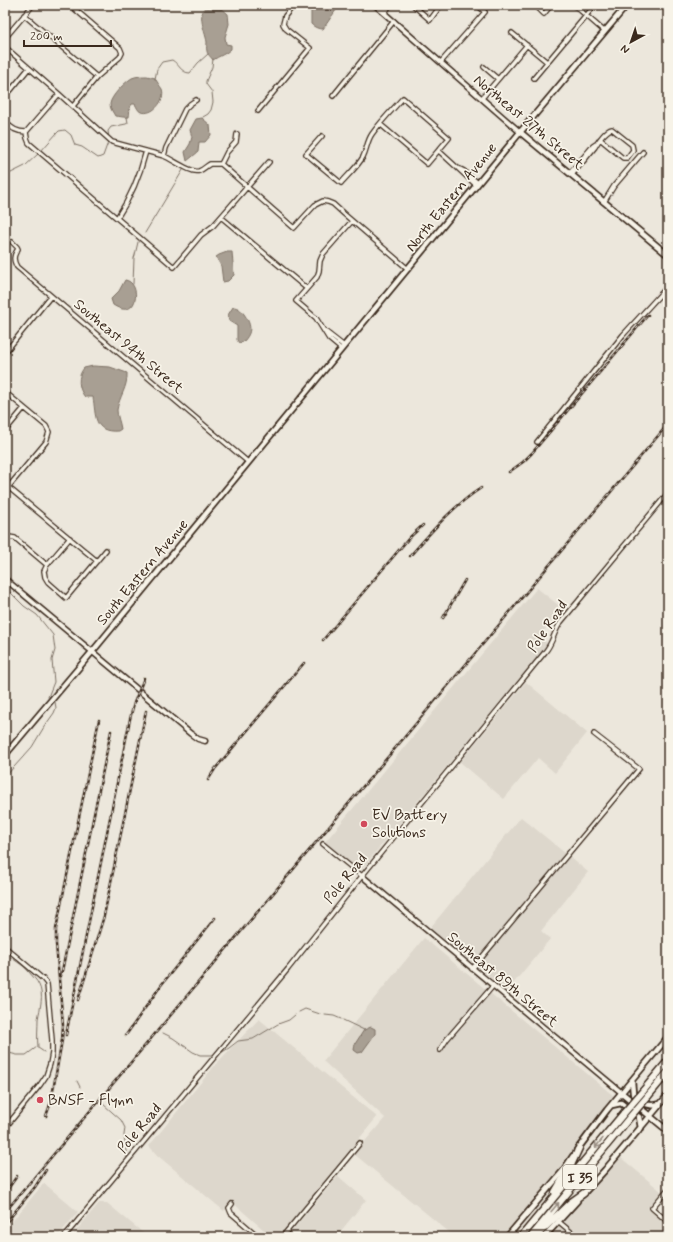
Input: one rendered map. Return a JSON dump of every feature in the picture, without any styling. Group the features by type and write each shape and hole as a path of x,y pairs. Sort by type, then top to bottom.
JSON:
{"highway":[{"name":"I 35","path":"521,1237 668,1061"},
{"name":"I 35","path":"530,1237 668,1072"},
{"path":"548,1204 579,1148"},
{"path":"534,1237 584,1193"}],"main road":[{"name":"North Eastern Avenue","path":"296,405 520,132 627,5"},
{"name":"Northeast 27th Street","path":"520,132 668,255"},
{"name":"South Eastern Avenue","path":"5,754 296,405"},
{"path":"507,1237 563,1170 611,1106 668,1037"},
{"path":"632,1080 633,1093 647,1104 652,1106 660,1104"},
{"name":"Southeast 89th Street","path":"622,1093 668,1131"},
{"path":"544,1237 605,1170 668,1095"},
{"path":"611,1106 619,1103 626,1105 639,1117 640,1128"}],"street":[{"path":"5,38 32,5"},
{"path":"70,5 122,51 120,57 97,77 73,106"},
{"path":"258,111 310,48 288,31 282,24 285,16 294,5"},
{"name":"Northeast 27th Street","path":"375,5 520,132"},
{"path":"384,12 389,5"},
{"path":"413,5 430,20 441,5"},
{"path":"441,62 485,12 477,5"},
{"path":"535,5 544,14 551,5"},
{"path":"574,5 604,31"},
{"path":"534,78 595,5"},
{"path":"24,15 97,77"},
{"path":"333,96 394,21"},
{"path":"512,33 547,62"},
{"path":"482,98 527,45"},
{"path":"5,47 112,142 164,156 190,170 197,172 210,164 221,164 294,228 315,205 323,201 333,204 408,269"},
{"path":"484,67 498,79"},
{"path":"11,90 30,68"},
{"path":"26,132 59,94"},
{"path":"322,136 306,154 341,183 362,159 368,140 380,124 403,98 449,138 427,164 380,124"},
{"path":"164,156 166,148 184,109 196,100"},
{"path":"5,122 14,130 26,132"},
{"path":"571,174 595,147 596,144 600,139 608,130 612,129 632,145 633,150 627,158 623,158 600,139"},
{"path":"26,132 29,143 174,267 201,235 213,226 269,162"},
{"path":"221,164 226,152 236,142 237,134"},
{"path":"118,218 133,191 141,171 146,151"},
{"path":"438,151 458,168 461,173 477,184"},
{"path":"604,202 614,186 643,152"},
{"path":"221,217 306,288"},
{"path":"343,348 329,339 316,318 296,301 317,277 323,254 352,221"},
{"name":"Southeast 94th Street","path":"12,242 18,247 13,259 17,268 248,462"},
{"path":"537,442 623,335 668,286"},
{"path":"7,350 51,296"},
{"path":"5,392 46,426 48,432 46,442 5,491"},
{"path":"5,431 24,408"},
{"path":"8,487 97,560"},
{"name":"Pole Road","path":"64,1237 294,962 362,876 548,649 561,622 668,493"},
{"path":"5,537 15,538 47,565"},
{"path":"70,538 47,565 44,571 46,580 66,598 106,550"},
{"path":"5,579 198,739 205,741"},
{"path":"472,969 639,769 594,734"},
{"name":"Southeast 89th Street","path":"323,844 622,1093"},
{"path":"5,948 47,984 52,1048 50,1064 43,1081 5,1128"},
{"path":"440,1050 447,1039 493,986"},
{"path":"282,1237 360,1142"},
{"path":"668,1189 652,1208 668,1222"},
{"path":"232,1204 229,1208 231,1213 259,1237"},
{"path":"558,1221 577,1237"}],"shaded area":[{"path":"307,5 334,5 336,10 323,29 319,29 311,24 311,11"},
{"path":"211,6 221,8 228,14 229,24 225,37 226,44 231,45 231,49 229,51 213,60 207,52 207,42 202,21 203,11"},
{"path":"137,76 155,78 162,89 162,98 158,106 146,113 138,110 135,104 132,104 130,107 129,117 115,116 110,104 116,93 132,78"},
{"path":"202,118 210,125 211,135 205,142 199,142 198,152 187,161 185,152 192,137 190,130 196,119"},
{"path":"227,252 232,252 234,275 228,281 223,282 221,266 216,257"},
{"path":"125,280 130,282 136,293 133,305 128,309 122,309 113,305 111,299 119,291"},
{"path":"233,307 242,311 250,328 246,338 243,342 239,343 237,340 237,326 229,321 228,315"},
{"path":"93,366 110,367 127,373 125,387 117,410 121,429 118,431 110,431 100,426 97,422 93,397 85,397 81,390 79,379 82,371 84,368"},
{"path":"537,588 562,608 539,637 548,644 360,871 325,842"},
{"path":"526,682 587,733 555,773 538,758 504,799 460,762"},
{"path":"521,817 588,872 541,931 550,939 507,991 430,928"},
{"path":"424,938 615,1097 557,1174 504,1237 455,1237 354,1154 385,1118 323,1061"},
{"path":"259,1019 377,1117 278,1237 272,1237 232,1202 224,1211 157,1155 149,1146 216,1064"},
{"path":"371,1027 375,1029 375,1034 362,1052 358,1053 354,1050 355,1044 364,1030"},
{"path":"620,1157 662,1192 648,1208 668,1225 668,1237 551,1237"},
{"path":"338,1176 366,1200 336,1237 287,1237"},
{"path":"44,1183 78,1212 57,1237 5,1237 5,1230"},
{"path":"99,1203 107,1203 148,1237 71,1237"}],"waterway":[{"path":"155,79 157,69 162,62 172,60 184,72 190,73 208,54"},
{"path":"203,117 211,110 213,102 212,92 206,84 213,59"},
{"path":"109,138 108,131 111,127 128,123 127,117"},
{"path":"41,151 59,131 65,130 71,135 75,145 82,147 98,158 103,156 109,142"},
{"path":"5,177 25,166 38,154"},
{"path":"145,233 183,170"},
{"path":"133,284 134,258 138,242"},
{"path":"5,587 24,606 37,615 53,635 55,650 52,660 54,682 48,697"},
{"path":"5,777 32,747 54,713 56,708 55,702"},
{"path":"5,953 27,969 37,981 40,989 41,1006 38,1019 38,1047"},
{"path":"299,1012 305,1009 320,1014"},
{"path":"219,1054 238,1041 253,1039 278,1024 289,1020 295,1015"},
{"path":"325,1015 334,1016 341,1019"},
{"path":"343,1020 364,1030"},
{"path":"163,1033 193,1052 200,1055 213,1055"},
{"path":"5,1052 17,1055 26,1055 37,1047"},
{"path":"38,1048 44,1052"},
{"path":"77,1081 80,1087"},
{"path":"103,1104 121,1120 125,1128 124,1135 127,1159"}],"railway":[{"path":"509,472 523,462 532,453 648,315"},
{"path":"5,1212 668,424"},
{"path":"410,556 452,511 481,488"},
{"path":"323,640 409,538 423,525"},
{"path":"443,618 465,580"},
{"path":"208,780 215,769 304,663"},
{"path":"66,1035 130,719 134,703 144,678"},
{"path":"78,1000 104,916 146,711"},
{"path":"46,1116 51,1102 62,1040 63,1025 56,929 99,720"},
{"path":"61,976 111,731"},
{"path":"126,1035 162,984 215,918"},
{"path":"5,1224 35,1187 46,1170"},
{"path":"5,1193 17,1176"}],"place":[{"name":"EV Battery Solutions","path":"364,824"},
{"name":"BNSF - Flynn","path":"40,1100"}]}
